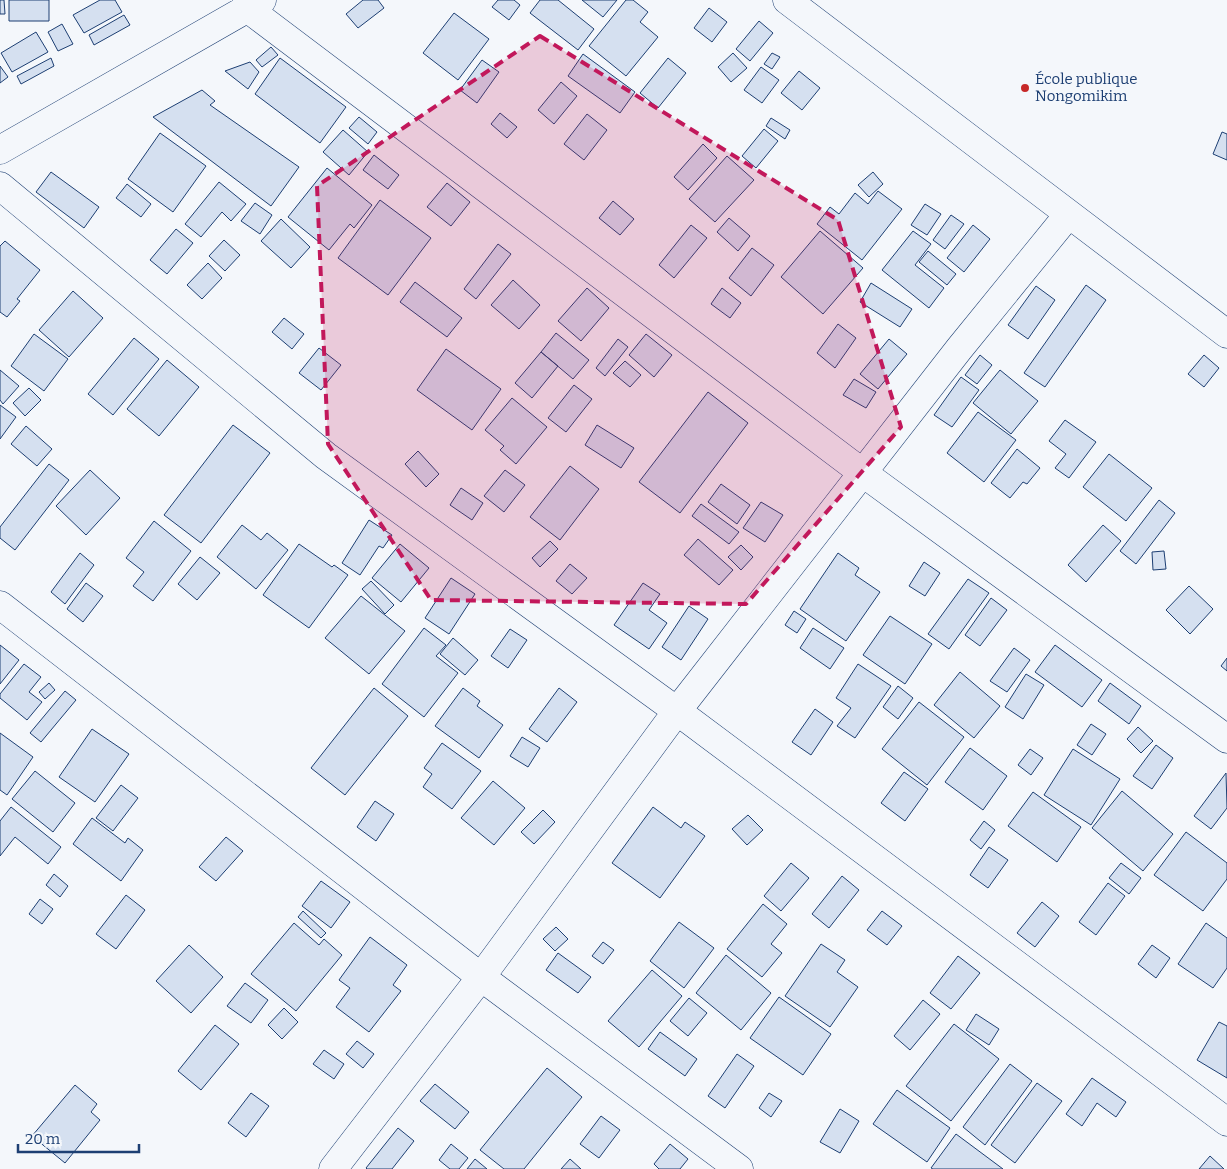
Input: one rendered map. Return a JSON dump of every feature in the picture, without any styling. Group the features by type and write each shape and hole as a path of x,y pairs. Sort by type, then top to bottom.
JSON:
{"street":[{"path":"787,0 1227,334"},
{"path":"0,150 252,3 863,473 1227,739"},
{"path":"0,186 326,456 677,711 1227,1122"},
{"path":"333,1169 481,977 677,711 959,349 1068,215"},
{"path":"0,605 481,977 740,1169"}],"highlighted area":[{"path":"540,36 838,220 901,427 746,604 431,600 328,444 317,186"}],"building":[{"path":"0,0 4,0 5,14 0,14"},
{"path":"9,0 49,0 49,21 9,21"},
{"path":"100,0 115,0 122,12 84,33 73,15"},
{"path":"363,0 378,0 384,8 358,28 346,14"},
{"path":"498,0 514,0 520,5 509,20 492,7"},
{"path":"540,0 558,0 594,29 578,50 530,13"},
{"path":"582,0 617,0 603,17"},
{"path":"626,0 633,0 648,12 640,22 658,37 626,76 589,46"},
{"path":"709,8 727,22 712,42 694,28"},
{"path":"454,13 489,39 458,80 423,53"},
{"path":"124,15 130,25 94,45 89,35"},
{"path":"759,21 773,33 750,61 736,49"},
{"path":"62,24 73,44 58,51 48,32"},
{"path":"36,32 48,52 12,72 1,53"},
{"path":"271,47 278,55 262,67 256,60"},
{"path":"733,53 747,68 731,82 718,67"},
{"path":"772,53 780,57 772,69 764,64"},
{"path":"583,54 635,92 620,113 568,76"},
{"path":"51,58 54,66 21,84 17,76"},
{"path":"280,58 346,107 320,143 255,94"},
{"path":"668,58 686,73 658,108 640,93"},
{"path":"482,60 499,72 477,103 460,90"},
{"path":"250,62 259,72 248,89 225,71"},
{"path":"0,66 8,77 0,83"},
{"path":"761,67 779,80 762,103 744,90"},
{"path":"799,71 820,88 802,110 781,93"},
{"path":"561,82 577,96 554,124 538,110"},
{"path":"202,90 215,101 210,105 299,167 271,206 153,117"},
{"path":"500,113 517,127 507,138 491,124"},
{"path":"587,114 607,130 584,160 564,144"},
{"path":"359,117 377,132 368,144 349,128"},
{"path":"771,118 790,130 785,139 766,126"},
{"path":"764,129 778,141 756,168 742,156"},
{"path":"343,130 368,152 349,175 323,152"},
{"path":"1222,132 1227,134 1227,160 1213,154"},
{"path":"160,133 206,166 173,212 128,179"},
{"path":"703,144 717,158 688,190 674,177"},
{"path":"374,155 399,175 388,189 363,170"},
{"path":"727,156 754,180 715,222 689,199"},
{"path":"327,168 372,205 354,228 350,224 329,250 288,217"},
{"path":"51,172 99,207 84,228 36,192"},
{"path":"873,172 883,184 869,197 858,185"},
{"path":"219,182 246,204 231,221 222,212 201,237 185,224"},
{"path":"447,183 470,202 451,226 427,207"},
{"path":"127,184 151,204 141,217 116,198"},
{"path":"878,191 902,209 862,260 817,224 830,207 839,214 855,193 868,204"},
{"path":"380,200 431,238 388,295 338,258"},
{"path":"613,201 634,219 620,235 599,218"},
{"path":"255,203 272,215 260,234 241,221"},
{"path":"925,204 941,214 927,235 911,225"},
{"path":"951,215 964,224 945,249 933,240"},
{"path":"729,218 750,236 738,251 717,232"},
{"path":"281,219 310,247 291,268 261,241"},
{"path":"691,225 707,238 674,278 659,265"},
{"path":"973,225 990,239 964,272 947,258"},
{"path":"176,229 193,243 167,274 150,260"},
{"path":"820,231 863,268 823,314 781,277"},
{"path":"913,231 931,244 915,265 944,288 929,308 882,270"},
{"path":"224,240 240,255 225,271 209,256"},
{"path":"5,241 40,270 17,299 20,301 7,317 0,312 0,246"},
{"path":"498,244 511,254 476,299 464,289"},
{"path":"752,248 774,265 751,296 729,278"},
{"path":"928,251 956,274 947,285 919,262"},
{"path":"208,263 222,278 202,299 187,285"},
{"path":"513,280 540,305 519,329 491,305"},
{"path":"415,282 462,318 447,337 400,302"},
{"path":"871,283 912,309 900,327 860,302"},
{"path":"1086,285 1106,300 1045,387 1024,373"},
{"path":"1036,286 1055,300 1028,339 1008,325"},
{"path":"587,288 609,308 581,341 558,321"},
{"path":"722,288 741,303 730,318 711,304"},
{"path":"73,291 103,318 69,357 39,330"},
{"path":"284,318 304,334 292,349 272,332"},
{"path":"838,324 856,338 835,368 817,353"},
{"path":"556,333 589,360 573,379 541,352"},
{"path":"34,334 68,359 44,391 11,366"},
{"path":"646,334 672,355 654,377 629,355"},
{"path":"134,338 159,359 113,415 88,394"},
{"path":"618,339 628,347 605,376 596,368"},
{"path":"889,339 907,354 878,389 860,374"},
{"path":"319,348 341,365 321,390 299,373"},
{"path":"446,349 501,389 472,430 417,390"},
{"path":"541,352 558,366 532,398 515,383"},
{"path":"980,355 992,365 977,384 965,375"},
{"path":"1204,355 1219,368 1204,387 1188,374"},
{"path":"167,360 199,387 159,436 127,409"},
{"path":"625,361 641,375 630,387 613,373"},
{"path":"0,370 19,386 3,404 0,400"},
{"path":"1000,370 1038,401 1011,434 973,403"},
{"path":"961,377 979,390 952,427 934,415"},
{"path":"854,379 876,392 866,408 843,395"},
{"path":"574,385 592,399 566,432 548,418"},
{"path":"29,388 41,400 25,416 13,403"},
{"path":"708,392 748,423 680,513 639,482"},
{"path":"512,398 547,427 516,464 500,450 504,446 485,430"},
{"path":"0,405 16,417 0,439"},
{"path":"978,412 1016,440 984,482 947,453"},
{"path":"1065,420 1096,442 1069,478 1055,468 1066,454 1049,441"},
{"path":"233,425 270,453 201,543 164,515"},
{"path":"597,425 634,448 621,468 585,445"},
{"path":"26,426 52,449 37,466 11,444"},
{"path":"1017,449 1040,468 1027,484 1023,482 1010,498 991,483"},
{"path":"418,451 439,474 426,487 405,464"},
{"path":"1109,454 1152,488 1126,521 1083,487"},
{"path":"49,464 69,480 15,550 0,538 0,527"},
{"path":"570,466 599,489 560,540 530,517"},
{"path":"90,470 120,498 86,535 56,506"},
{"path":"505,470 525,485 504,512 484,496"},
{"path":"721,484 750,505 737,524 708,502"},
{"path":"461,488 483,503 472,520 450,505"},
{"path":"1159,500 1175,513 1136,564 1120,551"},
{"path":"761,502 783,515 765,542 743,528"},
{"path":"701,504 739,532 729,544 692,516"},
{"path":"369,520 392,535 383,548 379,546 360,575 342,563"},
{"path":"154,521 191,551 153,601 133,586 144,572 126,558"},
{"path":"242,525 261,540 267,533 288,550 256,589 217,557"},
{"path":"1103,525 1121,541 1086,582 1068,565"},
{"path":"698,539 733,570 719,585 684,555"},
{"path":"550,541 558,549 540,567 532,558"},
{"path":"299,544 332,567 334,565 348,575 309,628 263,595"},
{"path":"400,544 429,568 401,602 372,578"},
{"path":"741,545 753,557 741,570 728,557"},
{"path":"1164,551 1166,569 1153,570 1152,552"},
{"path":"80,553 94,565 65,604 51,592"},
{"path":"838,553 859,568 855,575 880,592 846,641 800,609"},
{"path":"200,557 220,573 197,600 178,584"},
{"path":"924,562 940,573 925,596 909,586"},
{"path":"570,564 587,578 572,594 556,581"},
{"path":"451,578 475,594 449,634 425,618"},
{"path":"968,579 989,593 949,649 928,634"},
{"path":"371,581 394,605 385,614 362,589"},
{"path":"86,583 103,596 83,622 67,609"},
{"path":"643,583 660,594 649,610 667,623 649,649 614,625"},
{"path":"1189,586 1213,609 1190,634 1166,610"},
{"path":"361,596 405,631 369,674 325,638"},
{"path":"991,598 1007,610 980,646 965,635"},
{"path":"689,606 708,619 681,660 662,647"},
{"path":"794,611 806,619 797,633 785,625"},
{"path":"890,616 932,644 905,684 863,655"},
{"path":"424,628 446,645 436,656 458,673 424,717 382,684"},
{"path":"813,628 844,648 830,669 800,648"},
{"path":"510,629 527,640 508,668 491,656"},
{"path":"453,638 478,660 465,675 440,654"},
{"path":"0,645 19,660 0,684"},
{"path":"1055,645 1102,680 1082,707 1035,672"},
{"path":"1014,648 1030,660 1007,692 990,681"},
{"path":"1227,658 1227,671 1221,666"},
{"path":"24,664 41,677 29,692 42,702 27,720 0,698 0,694"},
{"path":"858,664 891,686 855,738 837,726 851,708 836,698"},
{"path":"960,672 1000,706 974,738 934,705"},
{"path":"1026,674 1044,685 1023,719 1005,707"},
{"path":"49,683 55,690 45,699 39,692"},
{"path":"1110,683 1141,706 1129,724 1098,701"},
{"path":"898,686 913,698 898,719 883,707"},
{"path":"374,688 408,716 345,795 311,768"},
{"path":"463,688 480,701 477,706 503,725 479,758 435,726"},
{"path":"559,688 577,702 547,742 529,729"},
{"path":"65,691 76,700 41,742 30,733"},
{"path":"919,702 964,737 927,785 882,749"},
{"path":"815,709 833,722 811,755 792,742"},
{"path":"1091,724 1106,734 1092,755 1077,745"},
{"path":"1138,727 1153,741 1141,753 1127,739"},
{"path":"92,729 129,754 95,802 59,777"},
{"path":"0,733 33,757 7,795 0,790"},
{"path":"522,737 540,748 528,767 510,756"},
{"path":"442,743 481,771 452,809 423,787 432,774 424,768"},
{"path":"1156,745 1173,758 1152,789 1133,776"},
{"path":"970,748 1007,776 983,810 945,782"},
{"path":"1030,749 1043,758 1031,775 1018,765"},
{"path":"1073,749 1120,779 1091,825 1044,795"},
{"path":"35,771 75,803 53,832 12,799"},
{"path":"904,772 928,789 905,821 881,803"},
{"path":"1226,773 1227,808 1211,829 1194,816"},
{"path":"493,781 525,808 494,845 461,818"},
{"path":"121,785 138,798 113,831 96,818"},
{"path":"1122,791 1173,834 1143,871 1092,828"},
{"path":"1033,792 1081,827 1057,862 1008,826"},
{"path":"375,801 394,814 376,841 357,827"},
{"path":"11,807 61,847 48,864 15,837 0,856 0,821"},
{"path":"653,807 681,828 685,822 705,836 660,898 612,863"},
{"path":"543,810 555,822 534,844 521,832"},
{"path":"748,815 763,830 747,845 732,829"},
{"path":"92,818 125,843 128,838 143,850 121,881 73,844"},
{"path":"984,821 995,830 981,849 970,840"},
{"path":"1186,832 1227,863 1227,879 1203,911 1154,875"},
{"path":"226,837 243,851 216,881 199,867"},
{"path":"989,847 1008,860 988,888 970,875"},
{"path":"791,863 809,878 781,911 764,896"},
{"path":"1121,863 1141,878 1129,894 1109,878"},
{"path":"54,874 68,886 60,897 46,885"},
{"path":"842,876 859,890 829,928 812,914"},
{"path":"321,881 350,902 331,928 302,906"},
{"path":"1108,883 1125,896 1096,935 1079,922"},
{"path":"126,895 145,910 116,949 96,934"},
{"path":"40,899 53,909 42,924 29,914"},
{"path":"1042,902 1059,916 1035,947 1017,933"},
{"path":"763,904 787,924 771,944 782,953 762,977 727,949"},
{"path":"303,911 326,933 321,938 298,917"},
{"path":"882,911 902,926 887,945 867,930"},
{"path":"679,922 714,948 684,988 650,961"},
{"path":"294,923 319,945 324,939 342,955 296,1011 251,974"},
{"path":"1206,923 1227,938 1227,968 1213,988 1178,964"},
{"path":"556,927 568,939 555,951 543,939"},
{"path":"370,937 407,965 393,985 401,991 369,1032 336,1007 350,988 339,980"},
{"path":"603,942 614,950 603,964 592,956"},
{"path":"821,944 845,960 837,972 858,987 830,1027 785,996"},
{"path":"189,945 223,977 191,1013 156,981"},
{"path":"1152,945 1170,958 1156,978 1138,964"},
{"path":"558,953 591,977 578,993 546,970"},
{"path":"726,955 771,993 741,1030 696,993"},
{"path":"958,956 980,973 951,1009 930,993"},
{"path":"652,970 682,996 639,1047 608,1021"},
{"path":"245,983 268,1000 251,1023 227,1006"},
{"path":"779,997 831,1034 803,1075 750,1038"},
{"path":"689,998 707,1013 688,1036 670,1021"},
{"path":"923,1000 940,1014 910,1050 894,1036"},
{"path":"284,1008 298,1022 282,1039 268,1025"},
{"path":"976,1014 999,1029 989,1045 966,1030"},
{"path":"1219,1022 1227,1026 1227,1078 1197,1060"},
{"path":"954,1024 999,1059 951,1121 906,1086"},
{"path":"215,1025 239,1044 201,1090 178,1071"},
{"path":"660,1032 697,1059 685,1076 648,1049"},
{"path":"357,1041 374,1054 363,1068 346,1054"},
{"path":"324,1050 344,1064 334,1079 313,1064"},
{"path":"737,1054 754,1066 725,1108 708,1096"},
{"path":"1010,1064 1032,1081 985,1145 963,1127"},
{"path":"547,1068 582,1097 524,1169 504,1169 480,1150"},
{"path":"1092,1078 1126,1102 1116,1117 1097,1103 1082,1126 1066,1114"},
{"path":"1037,1083 1062,1101 1015,1163 991,1145"},
{"path":"435,1084 469,1112 455,1129 420,1101"},
{"path":"75,1085 97,1104 91,1112 100,1120 65,1163 32,1136"},
{"path":"897,1090 950,1128 927,1162 873,1124"},
{"path":"251,1093 269,1106 246,1137 228,1123"},
{"path":"769,1093 782,1101 771,1117 759,1108"},
{"path":"840,1109 859,1121 840,1153 820,1142"},
{"path":"601,1116 620,1130 599,1158 580,1144"},
{"path":"398,1128 414,1141 392,1169 367,1169 366,1168"},
{"path":"956,1134 1003,1169 931,1168"},
{"path":"451,1144 468,1158 459,1169 450,1169 439,1160"},
{"path":"670,1144 688,1159 680,1169 659,1169 654,1164"},
{"path":"1210,1156 1224,1169 1199,1169"},
{"path":"475,1159 487,1169 467,1169"},
{"path":"570,1159 581,1169 561,1169"}],"place":[{"name":"École publique Nongomikim","path":"1025,88"}]}
